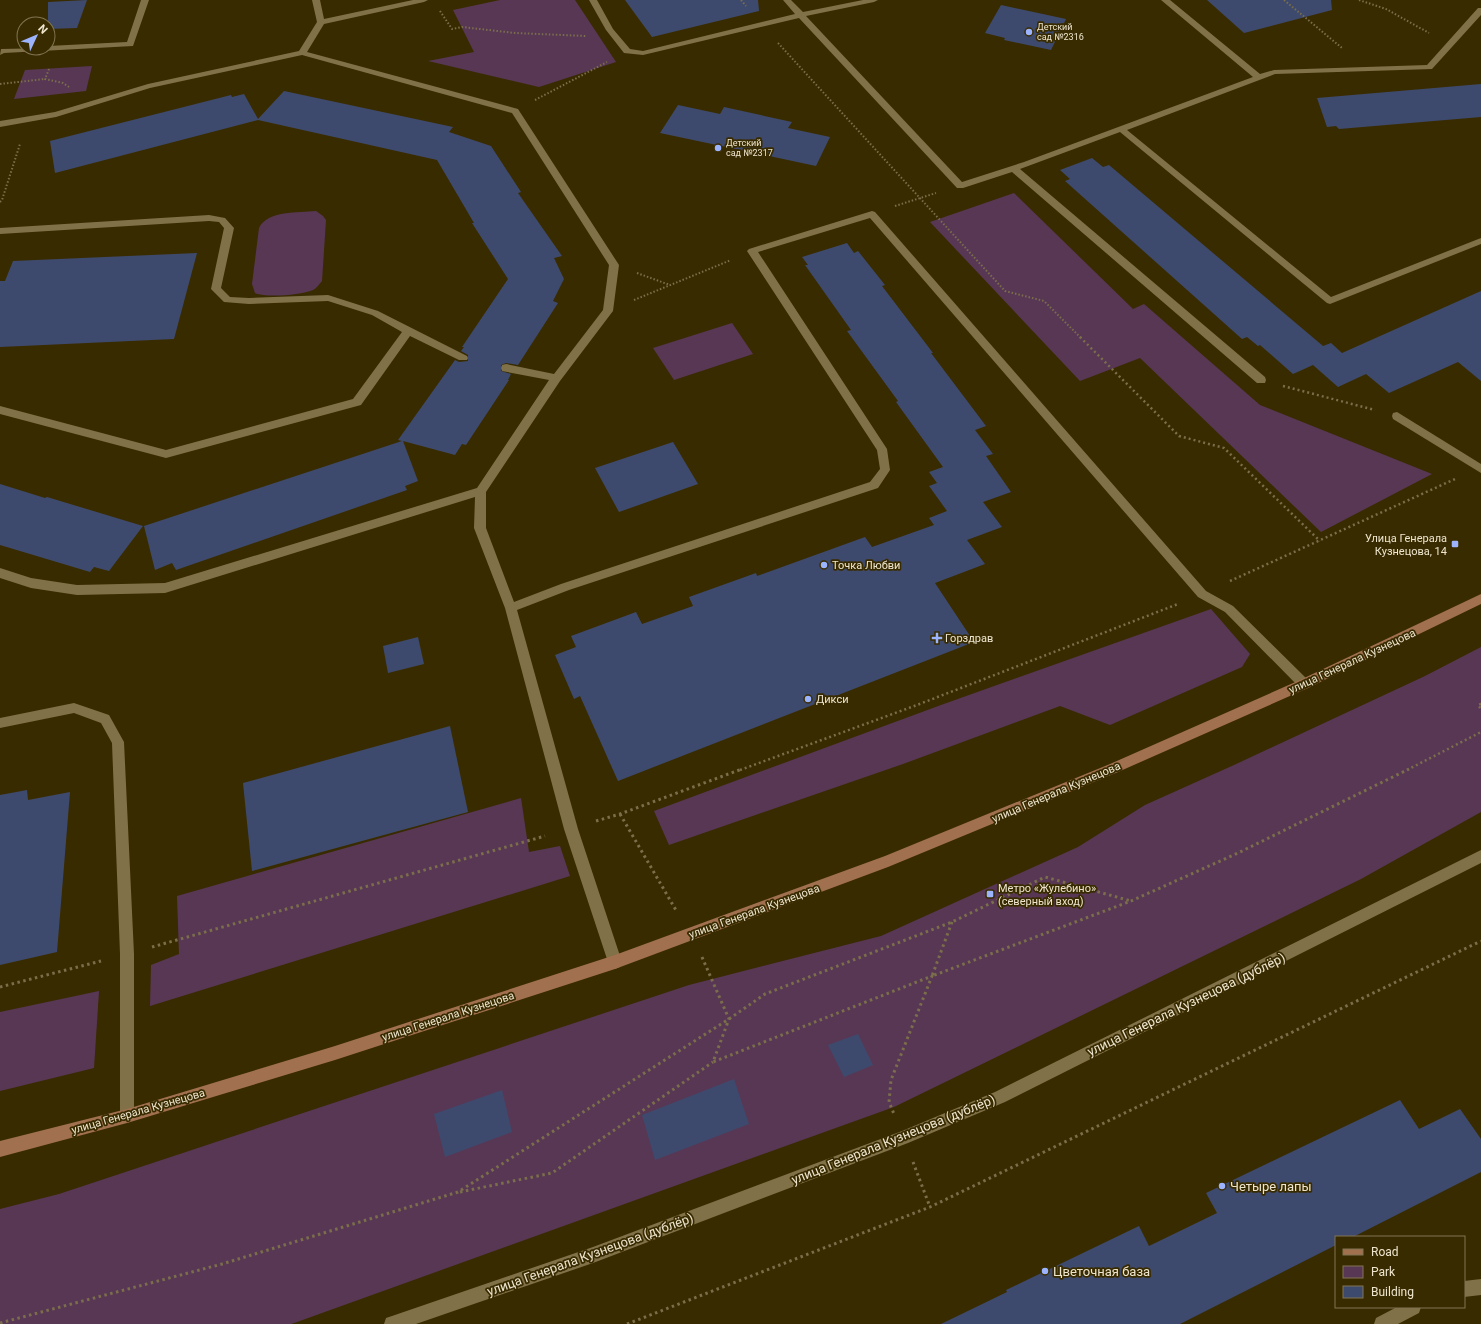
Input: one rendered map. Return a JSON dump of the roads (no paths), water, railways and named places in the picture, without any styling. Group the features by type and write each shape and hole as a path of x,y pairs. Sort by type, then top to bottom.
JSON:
{"main road":[{"name":"улица Генерала Кузнецова","path":"0,1149 127,1116 343,1050 615,962 902,855 1114,768 1304,684 1481,599"}],"street":[{"path":"0,53 1,50 130,44 145,0"},
{"path":"302,53 321,22 316,0"},
{"path":"321,22 424,0"},
{"path":"592,0 610,30 627,51 643,53 800,15 874,0"},
{"path":"787,0 960,186 1014,169 1122,130 1274,72 1429,68 1481,10"},
{"path":"1165,0 1259,78"},
{"path":"0,124 56,114 148,86 302,53 515,111 614,265 608,311 556,378 482,491 480,528 511,608 571,829 615,962"},
{"path":"1122,130 1330,301 1481,241"},
{"path":"1014,169 1261,380"},
{"path":"511,608 564,587 874,485 885,470 882,449 752,251 872,214 1202,594 1229,609 1304,684"},
{"path":"0,231 209,218 222,220 229,228 216,289 227,300 248,301 328,298 375,312 408,331 463,358"},
{"path":"0,410 166,454 357,402 408,331"},
{"path":"506,368 556,378"},
{"path":"1397,416 1480,468"},
{"path":"0,573 31,583 77,590 165,588 482,491"},
{"path":"0,723 74,708 105,719 118,742 128,954 127,1116"},
{"name":"улица Генерала Кузнецова (дублёр)","path":"392,1324 593,1255 903,1138 1000,1097 1481,856"},
{"path":"1465,1289 1481,1287"},
{"path":"1382,1324 1411,1308"}],"place":[{"name":"Детский сад №2316","path":"1029,32"},
{"name":"Детский сад №2317","path":"718,148"},
{"name":"Улица Генерала Кузнецова, 14","path":"1455,544"},
{"name":"Точка Любви","path":"824,565"},
{"name":"Горздрав","path":"937,638"},
{"name":"Дикси","path":"808,699"},
{"name":"Метро «Жулебино» (северный вход)","path":"990,894"},
{"name":"Четыре лапы","path":"1222,1186"},
{"name":"Цветочная база","path":"1045,1271"}]}
